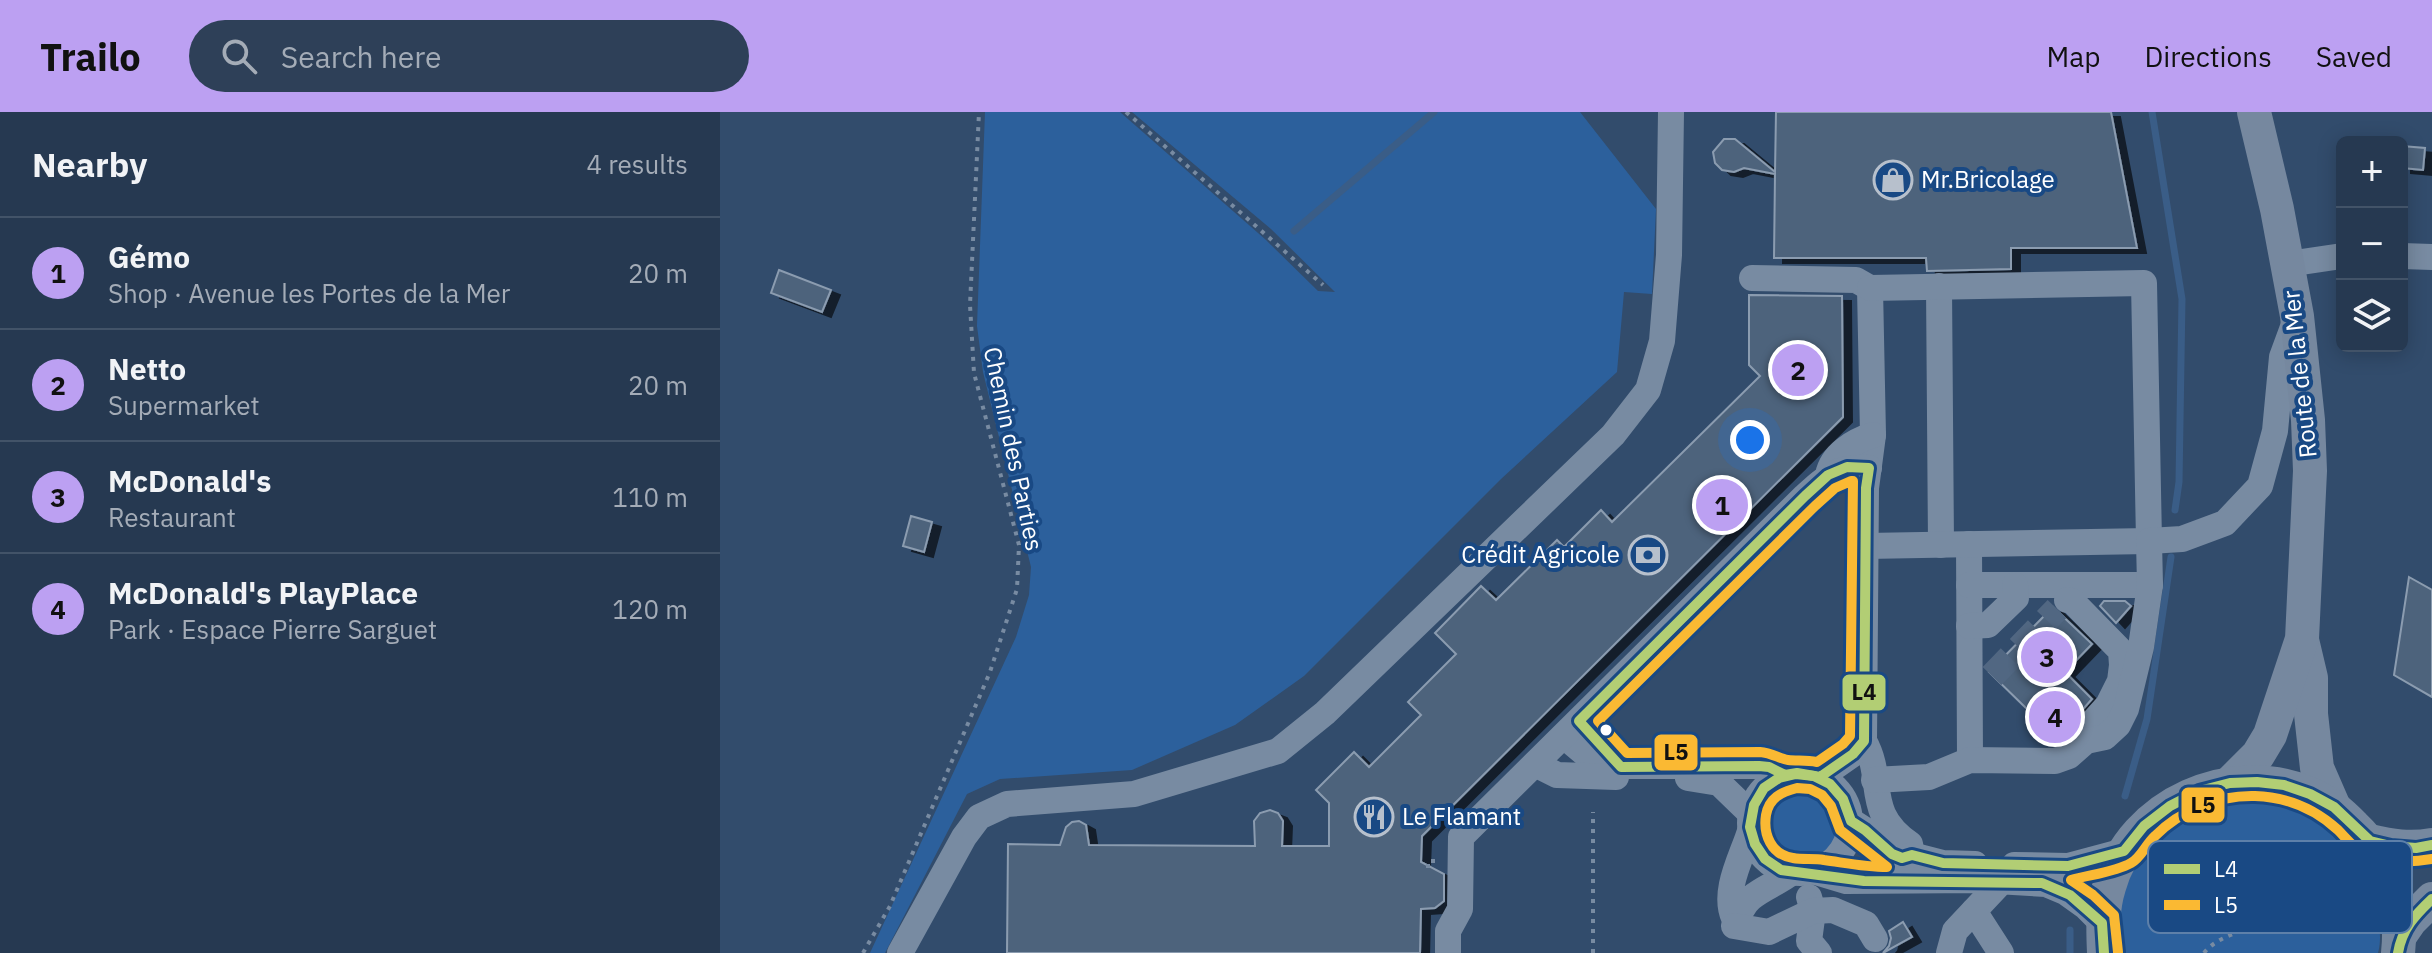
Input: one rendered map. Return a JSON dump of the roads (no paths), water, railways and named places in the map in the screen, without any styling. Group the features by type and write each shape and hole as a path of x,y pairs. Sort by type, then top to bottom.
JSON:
{"main road":[{"name":"Route de la Mer","path":"2230,783 2258,755 2270,735 2302,639 2310,471 2297,316 2254,112"},
{"name":"Route de la Mer","path":"2302,639 2311,678 2317,768 2334,807"},
{"path":"2103,938 2109,885 2124,851 2144,826 2170,806 2199,791 2230,783 2284,785 2334,807 2370,841"},
{"path":"2412,848 2432,845"},
{"path":"2412,919 2432,899"}],"street":[{"path":"900,953 964,837 979,817 1007,804 1134,794 1278,751 1325,713 1613,435 1648,390 1662,341 1669,255 1671,112"},
{"path":"2408,256 2432,257"},
{"path":"2288,264 2336,257"},
{"path":"1752,278 1856,280 1870,288 2144,283 2150,585 2141,647 2126,709 2118,725 2105,737 2086,741 2069,756 2055,761 1970,760 1929,777 1874,780 1860,794 1850,815 1848,841 1831,864 1776,884 1750,898 1741,914 1734,918 1730,909 1733,883 1754,804 1766,786 1785,775 1797,773 1820,777 1841,793 1850,815 1865,830 1892,854 1902,858 1912,855 1943,863 2068,866 2124,851"},
{"path":"1939,286 1941,545"},
{"path":"1870,288 1873,435 1866,488 1864,741 1870,751 1878,803 1887,823 1910,844 1912,855"},
{"path":"1866,546 2182,539 2225,523 2260,486 2275,431 2282,357 2297,316"},
{"path":"1828,475 1830,466 1854,441 1873,435"},
{"path":"1448,953 1448,931 1460,909 1461,837 1828,475 1847,467 1869,468"},
{"path":"1969,544 1969,626 1981,677 1970,760"},
{"path":"1969,585 2015,585 2072,601 2121,651 2120,681 2108,705 2091,724 2086,741"},
{"path":"1969,626 1988,625 2016,598 2015,585"},
{"path":"2063,598 2150,585"},
{"path":"1571,729 1621,767 1759,766 1785,775"},
{"path":"1820,777 1853,754 1864,741"},
{"path":"1535,764 1552,774 1565,776 1706,780 1719,783 1750,823 1758,851 1772,865 1846,881 2046,884 2086,907 2103,938"},
{"path":"1804,873 1813,911 1809,941 1819,953"},
{"path":"1949,953 1955,931 2002,881"},
{"path":"1734,926 1770,942 1813,911 1833,910 1866,924 1875,939"},
{"path":"1974,911 2001,953"}],"waterway":[{"path":"1294,231 1434,112"},
{"path":"2152,112 2182,299 2179,482 2175,510"},
{"path":"2125,796 2147,719 2171,557"},
{"path":"2070,930 2070,953"}],"tunnel":[{"path":"1992,676 2057,609"}],"place":[{"name":"Mr.Bricolage","path":"1893,180"},
{"name":"Netto","path":"1798,370"},
{"name":"Gémo","path":"1722,505"},
{"name":"Crédit Agricole","path":"1648,555"},
{"name":"McDonald's","path":"2047,657"},
{"name":"McDonald's PlayPlace","path":"2055,717"},
{"name":"Le Flamant","path":"1374,817"}]}
